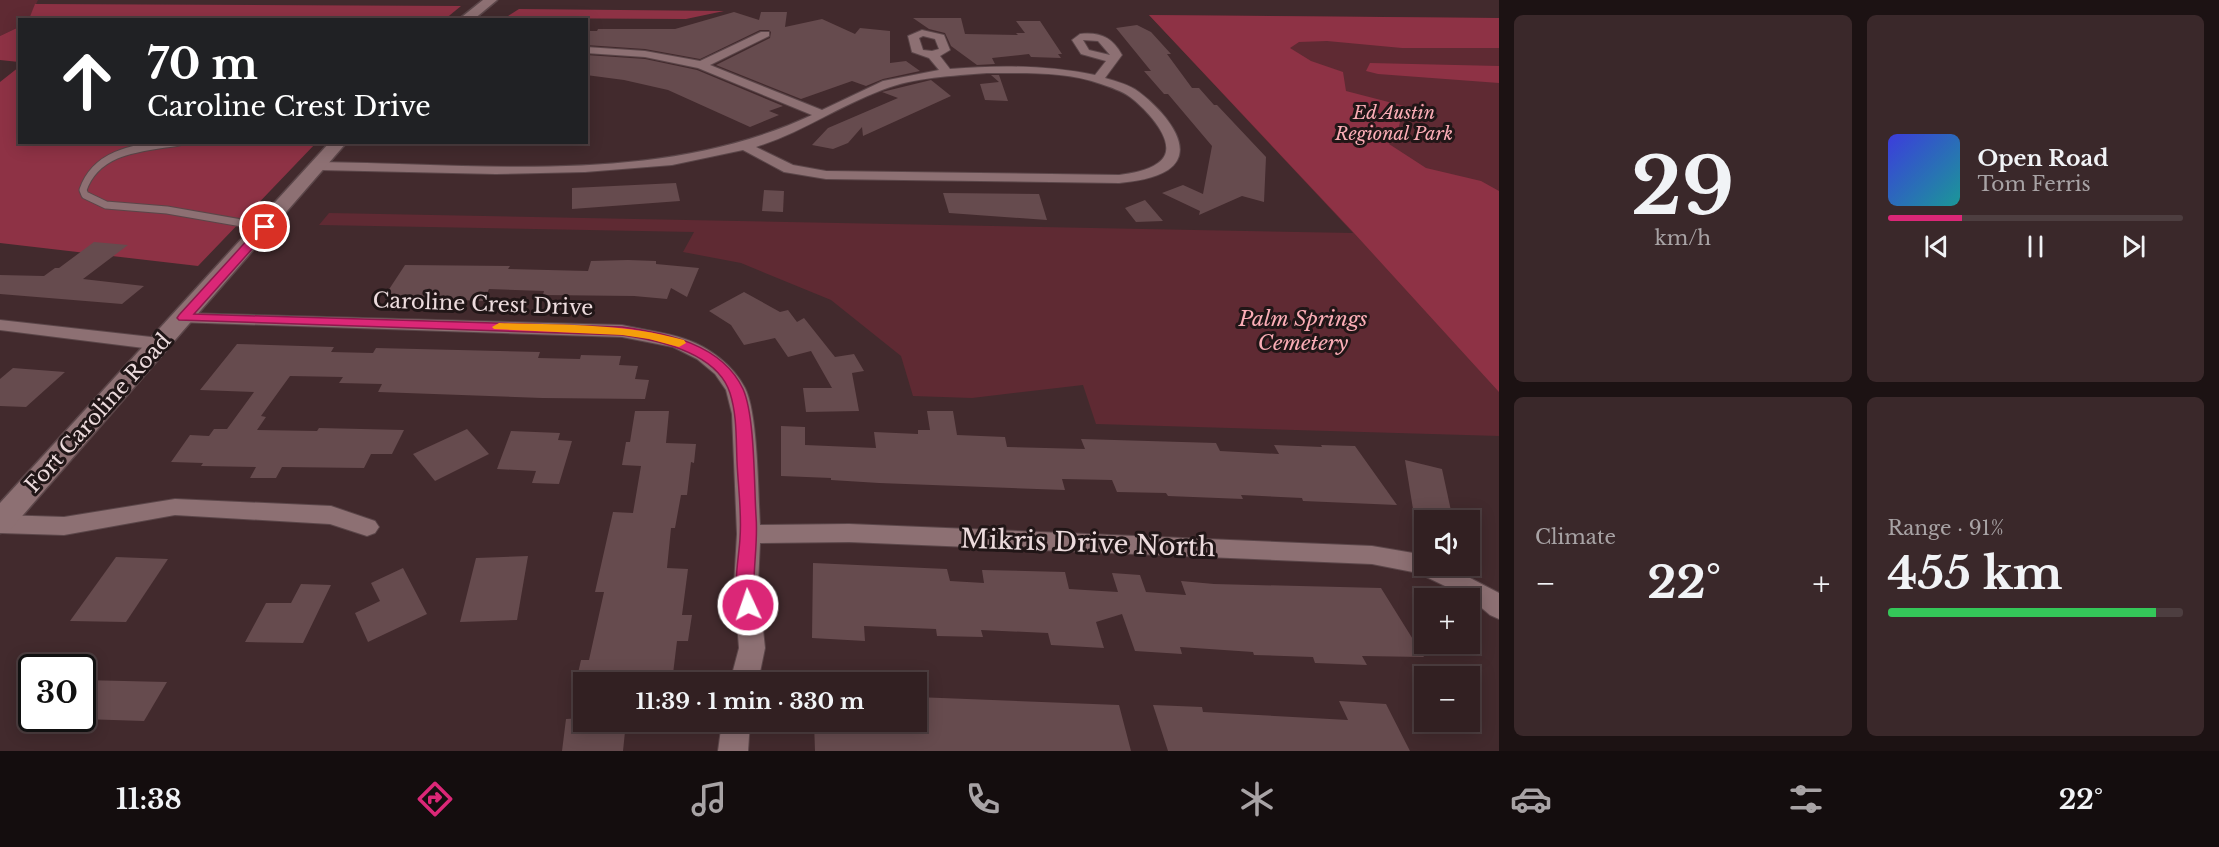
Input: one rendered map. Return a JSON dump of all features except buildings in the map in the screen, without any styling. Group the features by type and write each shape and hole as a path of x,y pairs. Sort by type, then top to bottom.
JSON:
{"street":[{"path":"467,18 491,0"},
{"path":"701,65 765,34"},
{"path":"588,50 645,54 701,65 823,115"},
{"path":"933,56 945,72"},
{"path":"1098,79 1112,59"},
{"path":"320,166 605,167 675,160 744,147 778,136 884,85 911,77 945,72 1037,70 1098,79 1122,88 1147,102 1172,135 1175,145 1172,158 1164,167 1142,175 1119,179 826,176 789,169 744,147"},
{"name":"Fort Caroline Road","path":"0,523 338,144"},
{"name":"Caroline Crest Drive","path":"184,318 622,331 651,335 679,343 704,355 722,370 736,389 742,414 749,534 746,584 752,648 746,672"},
{"path":"0,325 160,344"},
{"path":"0,523 64,526 175,507 331,515 367,527"},
{"name":"Mikris Drive North","path":"749,534 849,533 1372,555 1414,563"},
{"name":"Mikris Drive North","path":"1447,576 1483,595 1499,608"},
{"path":"733,751 735,732"}],"lane":[{"path":"168,144 135,150 107,159 88,176 83,190 85,195 106,205 167,210 265,227"}],"green space":[{"path":"0,0 38,0 29,18 18,18 18,27 0,36"},
{"path":"35,4 461,6 446,18 29,18"},
{"path":"519,9 724,11 686,19 505,18"},
{"name":"Palm Springs Cemetery","path":"1149,15 1499,18 1499,436 1096,424 1083,385 972,398 913,396 901,356 831,300 741,263 683,252 694,232 319,225 329,213 1353,233"},
{"name":"Ed Austin Regional Park","path":"1149,15 1499,18 1499,48 1402,48 1327,41 1299,42 1290,48 1311,61 1343,72 1346,91 1404,106 1398,130 1389,144 1426,168 1481,181 1499,191 1499,392 1354,233"},
{"path":"18,27 18,62 0,60 0,36"},
{"path":"1370,63 1499,66 1499,83 1378,74 1366,71"},
{"path":"18,68 18,144 315,144 198,266 0,243 0,82"}],"slow traffic":[{"path":"499,327 622,331 651,335 679,343"}],"route":[{"path":"265,227 184,318 622,331 651,335 679,343 704,355 722,370 736,389 742,414 749,534 746,584 748,605"}]}
